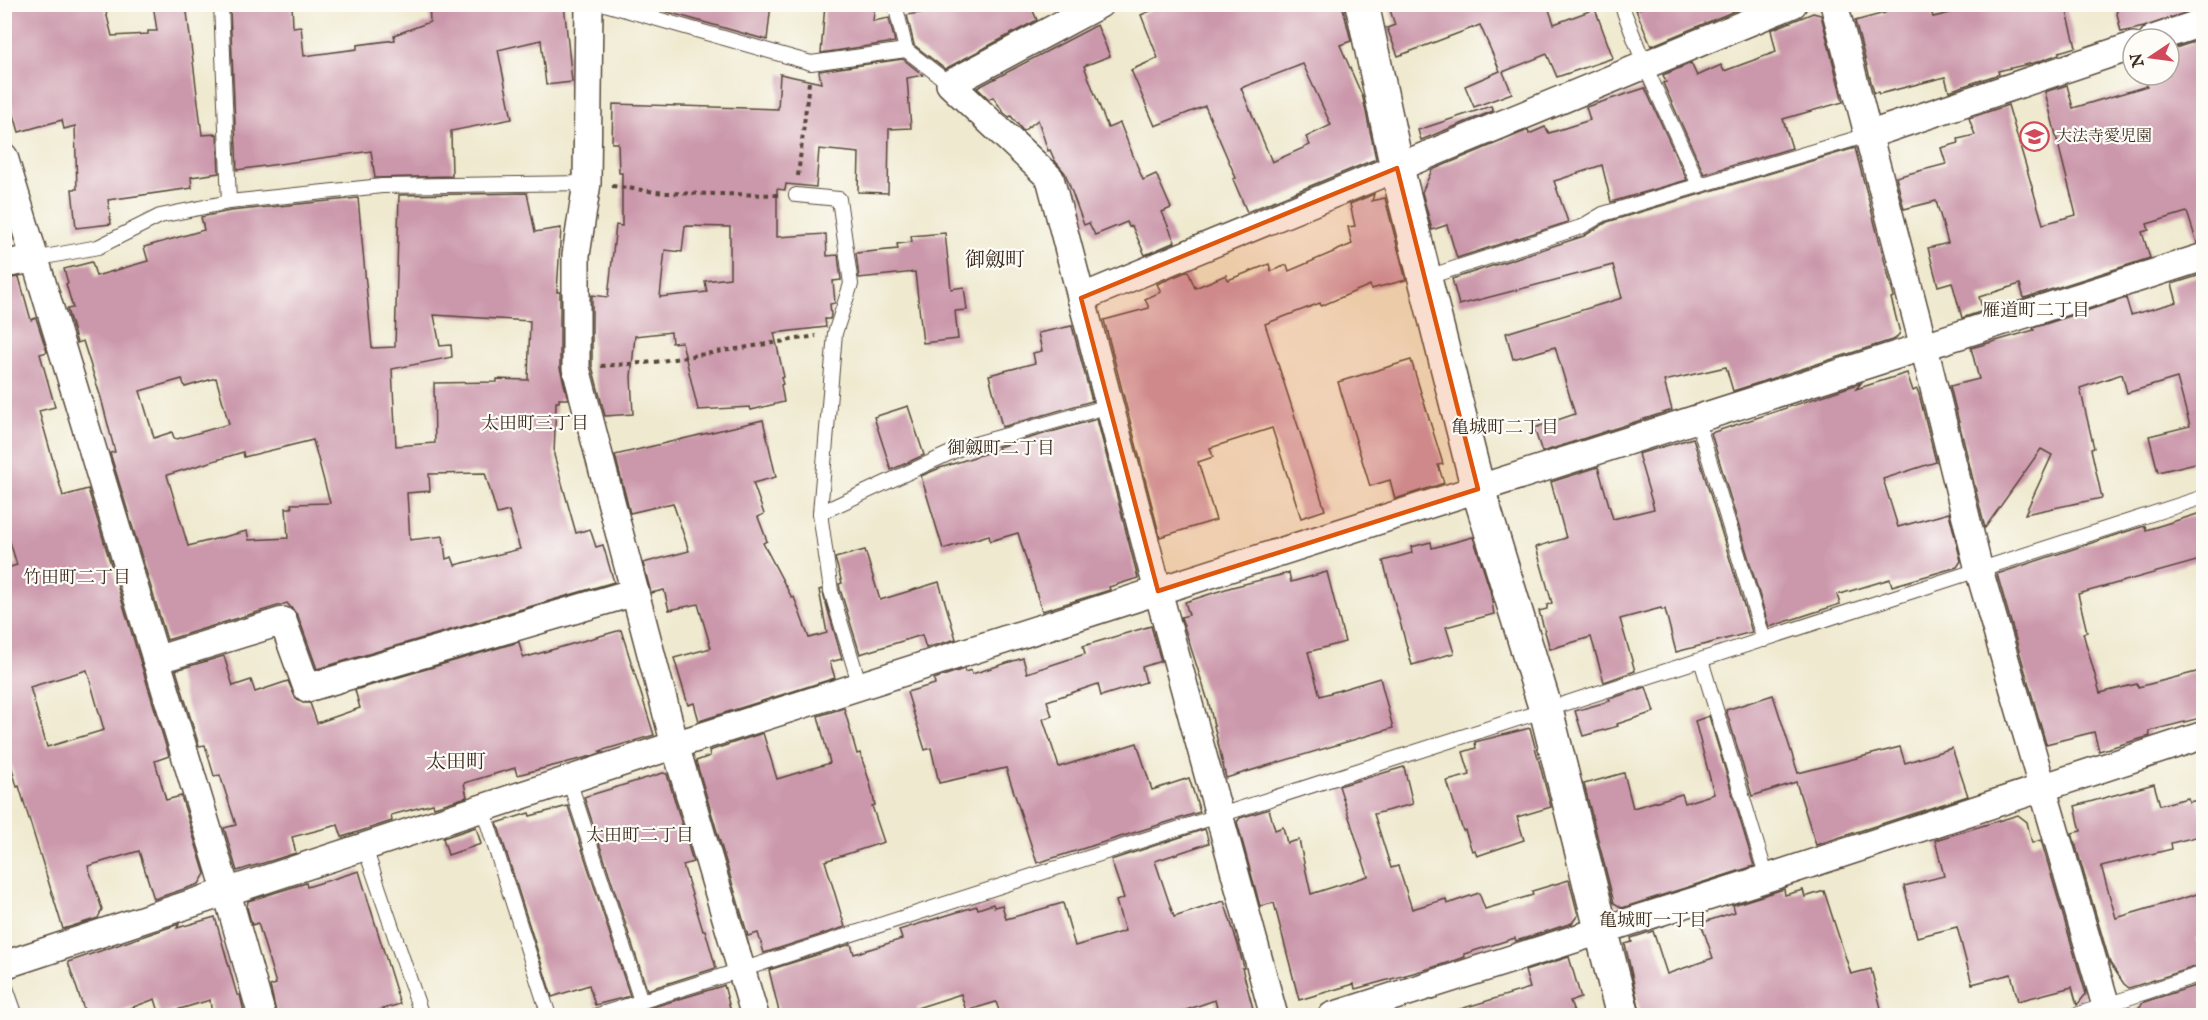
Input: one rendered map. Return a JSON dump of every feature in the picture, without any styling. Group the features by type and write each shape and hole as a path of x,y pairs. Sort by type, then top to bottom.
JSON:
{"street":[{"path":"589,4 587,183 576,255 576,368 675,745 755,1016"},
{"path":"1100,4 950,84 1050,178 1158,591 1274,1016"},
{"path":"1362,4 1397,168 1478,489 1546,710 1623,1016"},
{"path":"1081,298 1793,4"},
{"path":"1834,4 1924,347 1979,570 2108,1010"},
{"path":"2181,30 2204,22"},
{"path":"1868,135 2121,50"},
{"path":"4,157 227,893 262,1016"},
{"path":"4,965 675,745 2204,257"},
{"path":"4,264 34,259"},
{"path":"156,660 283,621 307,688 635,592"},
{"path":"1332,1016 1767,878 2204,735"}],"lane":[{"path":"221,4 229,202"},
{"path":"605,4 811,63 906,50"},
{"path":"895,4 906,50 950,84"},
{"path":"1621,4 1645,66 1699,185"},
{"path":"1425,278 1581,227 1603,214 1868,135"},
{"path":"34,259 98,247 160,216 229,202 382,186 587,183"},
{"path":"796,195 839,199 851,284 835,333 820,513 831,591 860,686"},
{"path":"820,513 961,448 1109,406"},
{"path":"1697,419 1764,640"},
{"path":"594,1016 616,1012 640,1001 2204,497"},
{"path":"1701,660 1767,878"},
{"path":"569,780 640,1001"},
{"path":"483,809 549,1016"},
{"path":"364,848 422,1016"},
{"path":"2073,1016 2108,1010 2204,973"},
{"path":"4,982 16,1016"}],"path":[{"path":"587,183 664,193 796,195 811,63"},
{"path":"576,368 655,362 835,333"}],"highlighted area":[{"path":"1397,168 1478,489 1158,591 1081,298"}],"building":[{"path":"21,4 104,4 112,36 148,34 148,31 157,31 153,4 186,4 202,135 217,134 219,173 191,177 192,188 108,200 111,224 76,228 72,189 77,189 75,126 64,129 62,120 19,132 4,81 4,8"},
{"path":"232,4 292,4 293,27 301,26 304,56 357,49 357,45 395,40 394,35 430,22 429,4 564,4 572,82 546,85 541,40 498,50 512,119 451,131 452,176 375,178 371,151 237,170 230,10 232,10"},
{"path":"665,4 771,4 767,40 664,11"},
{"path":"825,4 875,4 873,21 889,18 895,42 821,53"},
{"path":"931,4 1030,4 1037,20 945,69 914,45 907,15 932,11"},
{"path":"1166,4 1342,4 1351,41 1340,45 1363,98 1376,159 1247,212 1233,179 1236,178 1205,106 1155,126 1131,70 1158,58 1141,15","holes":["1303,64 1331,125 1306,137 1310,145 1272,162 1241,88"]},
{"path":"1388,4 1547,4 1554,24 1595,9 1613,58 1557,77 1547,54 1503,72 1512,93 1474,107 1465,86 1500,71 1480,25 1398,56 1387,28 1395,25"},
{"path":"1650,4 1751,4 1651,46 1636,10"},
{"path":"1883,4 1929,4 1933,17 1988,4 2065,4 2076,47 2037,62 1998,71 1999,74 1949,91 1945,77 1879,94 1874,93 1855,21 1885,13"},
{"path":"2115,4 2202,4 2202,7 2144,27 2121,27 2121,32"},
{"path":"1813,13 1821,15 1843,102 1783,119 1792,148 1704,174 1663,83 1666,82 1663,75 1691,63 1697,76 1721,65 1724,71 1776,52 1771,30"},
{"path":"1097,25 1110,56 1084,66 1108,128 1120,123 1143,180 1156,174 1171,208 1162,212 1175,242 1145,255 1132,226 1129,227 1127,222 1095,235 1089,223 1084,225 1065,173 1055,161 1050,150 1048,151 1038,120 1023,131 1011,116 1004,113 993,97 989,99 977,88"},
{"path":"2203,39 2204,142 2198,144 2204,161 2204,242 2197,243 2187,212 2147,224 2149,230 2142,232 2150,258 2024,298 2020,284 1979,297 1983,311 1962,318 1952,282 1938,286 1928,248 1948,243 1936,201 1904,209 1896,177 1946,164 1941,148 1959,143 1958,139 1975,135 1969,118 2008,105 2043,224 2076,215 2045,92 2067,85 2073,108 2144,87 2181,87 2181,46"},
{"path":"903,59 923,75 907,78 911,128 889,129 888,193 858,192 859,153 819,149 816,187 786,184 785,190 777,189 777,237 826,234 827,256 838,255 841,280 833,281 835,303 830,304 831,315 830,319 825,319 826,327 774,333 784,377 781,378 783,384 781,385 784,402 751,410 750,407 698,410 682,342 672,343 671,332 635,336 631,377 633,414 605,416 592,366 592,295 608,297 616,225 622,226 622,173 619,173 618,143 612,143 613,104 778,109 780,74 821,83 819,71","holes":["685,226 730,227 730,278 705,281 707,292 660,297 665,250 682,252"]},
{"path":"1645,88 1687,180 1611,202 1602,165 1554,181 1568,222 1457,258 1447,225 1432,230 1422,192 1432,170 1528,130 1529,134 1545,127 1549,133 1590,120 1586,107"},
{"path":"1491,106 1493,111 1421,140 1418,130"},
{"path":"1855,148 1894,297 1891,298 1900,333 1895,339 1733,391 1726,367 1664,381 1672,410 1542,452 1534,428 1575,414 1555,347 1513,359 1506,333 1622,298 1613,265 1459,305 1452,279 1584,236 1607,222"},
{"path":"527,193 535,232 561,228 557,292 560,292 560,368 568,399 559,399 559,402 556,402 554,455 576,533 590,529 596,547 603,545 614,582 317,669 298,616 287,603 167,640 110,453 115,452 101,398 83,341 77,343 67,309 73,308 64,269 92,262 96,276 148,261 144,247 204,230 201,217 230,211 358,198 372,348 395,347 399,195","holes":["434,315 530,321 528,380 497,379 497,382 434,383 435,443 396,446 392,369 452,357 451,345 440,346","216,378 229,424 177,439 174,438 172,432 154,438 140,391 182,379 185,387","313,440 330,503 291,504 292,508 286,508 288,538 249,540 247,531 188,546 167,475 243,452 244,457","485,473 497,514 509,511 520,549 455,565 452,557 446,559 443,536 410,540 407,493 430,491 429,474"]},
{"path":"1374,194 1372,201 1385,198 1406,280 1371,289 1370,285 1321,306 1320,303 1265,324 1325,510 1301,518 1272,428 1210,448 1213,457 1198,462 1216,520 1160,537 1104,320 1149,308 1145,299 1161,292 1157,284 1188,271 1195,288 1226,275 1228,280 1269,264 1271,271 1287,265 1289,271 1352,244 1348,227 1355,226 1350,204"},
{"path":"945,233 951,289 964,287 967,310 955,311 958,339 923,343 915,272 859,278 856,253 898,249 897,244 912,242 911,236"},
{"path":"2204,274 2204,461 2158,472 2149,436 2190,426 2177,378 2127,393 2122,374 2080,388 2094,448 2091,449 2102,498 2025,514 2052,455 2041,449 1985,528 1950,386 1979,379 1971,348 2034,330 2033,328 2126,298 2131,315 2177,302 2172,284"},
{"path":"19,277 31,320 36,318 47,352 40,354 55,407 39,411 63,496 88,489 169,756 155,761 166,800 181,796 205,874 199,884 154,899 139,851 88,866 102,909 98,918 63,929 9,757 4,758 4,569 17,565 4,522 4,279","holes":["87,670 104,730 47,747 30,687"]},
{"path":"1072,326 1092,401 1002,427 989,375 1035,363 1033,353 1042,351 1038,333"},
{"path":"1411,360 1443,464 1438,465 1444,483 1395,499 1390,480 1370,486 1338,382"},
{"path":"1907,373 1913,391 1917,389 1919,394 1936,462 1883,479 1898,527 1949,513 1961,561 1957,567 1892,586 1890,579 1837,595 1840,604 1769,627 1711,433 1861,383 1856,389"},
{"path":"908,406 924,455 891,470 874,417"},
{"path":"1097,419 1138,578 1109,587 1110,590 1042,611 1018,533 990,541 989,535 943,549 921,476 999,449 998,447"},
{"path":"763,420 776,477 753,483 764,514 758,517 767,541 763,543 792,598 794,597 809,638 827,633 819,590 822,589 842,659 830,662 835,678 699,721 694,703 688,705 674,658 711,648 698,604 669,610 664,590 651,593 643,563 689,551 673,503 630,513 615,455"},
{"path":"1693,438 1752,632 1676,652 1665,609 1661,608 1620,619 1635,671 1604,682 1591,637 1550,649 1539,611 1547,609 1547,605 1552,603 1536,547 1566,538 1551,482 1598,467 1613,519 1654,509 1638,454"},
{"path":"2204,512 2204,559 2078,594 2087,632 2083,633 2100,693 2137,684 2138,687 2204,670 2204,717 2149,731 2150,736 2099,751 2094,732 2046,744 1997,574 2145,526 2146,530"},
{"path":"1473,537 1490,590 1494,614 1446,627 1454,653 1412,665 1383,561 1412,553 1411,547 1431,542 1432,548"},
{"path":"865,550 880,600 939,582 956,639 926,648 922,635 860,654 840,589 839,584 842,583 835,558"},
{"path":"1327,572 1345,642 1308,652 1320,696 1380,678 1393,728 1226,778 1209,704 1181,617 1189,615 1185,602 1232,587 1289,573 1291,582"},
{"path":"1151,626 1161,661 1142,667 1146,682 1101,696 1098,684 1047,701 1052,716 1043,719 1059,767 1137,743 1152,790 1189,778 1200,812 1037,863 1006,768 939,783 931,748 925,750 907,692 935,684 934,679 964,669 965,672 971,670 972,674 1023,658 1027,673 1085,654 1083,646"},
{"path":"621,630 654,735 600,751 603,752 592,756 517,775 515,768 464,783 467,797 434,807 433,804 391,815 392,821 342,837 338,825 292,837 296,853 237,871 224,828 236,825 220,775 214,776 205,745 199,746 176,670 224,656 233,686 251,680 255,692 288,681 296,699 303,703 310,703 317,723 360,708 355,690 519,642 523,658"},
{"path":"1646,687 1654,712 1583,736 1575,711"},
{"path":"1773,695 1798,773 1900,747 1905,763 1952,748 1968,796 1816,845 1796,782 1752,796 1726,710"},
{"path":"844,708 857,754 860,753 870,783 875,805 872,806 884,842 825,861 845,927 764,953 758,933 748,936 696,761 710,756 709,751 763,733 777,779 830,763 818,716"},
{"path":"1709,716 1754,866 1622,908 1614,903 1584,784 1624,773 1633,808 1682,794 1685,803 1714,794 1695,721"},
{"path":"1530,728 1551,807 1517,817 1524,840 1477,856 1475,850 1472,851 1465,830 1463,831 1447,781 1470,775 1463,752 1476,748 1475,742"},
{"path":"1404,767 1413,804 1374,814 1391,868 1398,866 1412,909 1446,899 1447,904 1479,893 1485,909 1533,895 1532,891 1569,880 1578,915 1572,923 1516,941 1515,938 1464,954 1465,957 1431,968 1355,989 1354,984 1299,1000 1274,903 1260,906 1237,822 1240,818 1269,809 1275,830 1283,827 1287,843 1299,840 1311,894 1368,876 1339,786"},
{"path":"663,773 667,774 693,862 683,865 716,968 647,990 584,797"},
{"path":"2154,784 2160,805 2188,798 2189,802 2198,800 2204,821 2204,835 2171,843 2172,849 2101,866 2116,918 2204,892 2204,936 2197,938 2204,964 2129,988 2110,963 2072,833 2081,831 2075,806"},
{"path":"568,806 630,996 595,1005 589,985 552,997 497,823 529,813 530,816"},
{"path":"2018,815 2027,822 2032,843 2041,840 2086,994 2077,1005 2072,987 2018,1001 2011,974 1972,984 1957,927 1917,937 1904,886 1944,876 1935,840"},
{"path":"476,827 481,844 448,855 443,838"},
{"path":"1205,829 1209,843 1155,861 1174,917 1224,901 1238,945 1255,1016 1219,1016 1215,1000 1169,1016 1001,1016 996,1002 966,1011 961,994 917,1008 919,1016 780,1016 769,970 851,944 854,954 902,939 899,930 977,906 978,909 993,904 994,907 1002,905 1006,919 1063,903 1075,946 1125,931 1116,901 1124,898 1111,860"},
{"path":"359,871 400,1004 360,1016 277,1016 270,986 276,984 258,923 252,925 247,907 248,901 306,883 307,887"},
{"path":"1784,889 1785,895 1803,890 1805,897 1824,891 1851,974 1871,969 1883,1016 1641,1016 1625,944 1632,942 1631,938 1653,931 1667,974 1713,958 1701,923 1735,912 1733,905"},
{"path":"215,917 245,1016 212,1016 210,1000 160,1015 155,999 109,1016 86,1016 68,962 179,924 177,928"},
{"path":"1569,957 1581,998 1570,1001 1575,1016 1458,1016 1457,1010 1530,988 1525,971"},
{"path":"2204,983 2204,1016 2131,1016 2144,1002"},
{"path":"724,985 732,1016 627,1015 722,986"}],"place":[{"name":"大法寺愛児園","path":"2035,137"}],"district":[{"name":"御劔町","path":"995,260"},
{"name":"雁道町二丁目","path":"2036,311"},
{"name":"太田町三丁目","path":"535,424"},
{"name":"亀城町二丁目","path":"1505,428"},
{"name":"御劔町二丁目","path":"1001,449"},
{"name":"竹田町二丁目","path":"77,578"},
{"name":"太田町","path":"456,762"},
{"name":"太田町二丁目","path":"640,836"},
{"name":"亀城町一丁目","path":"1653,921"}]}
